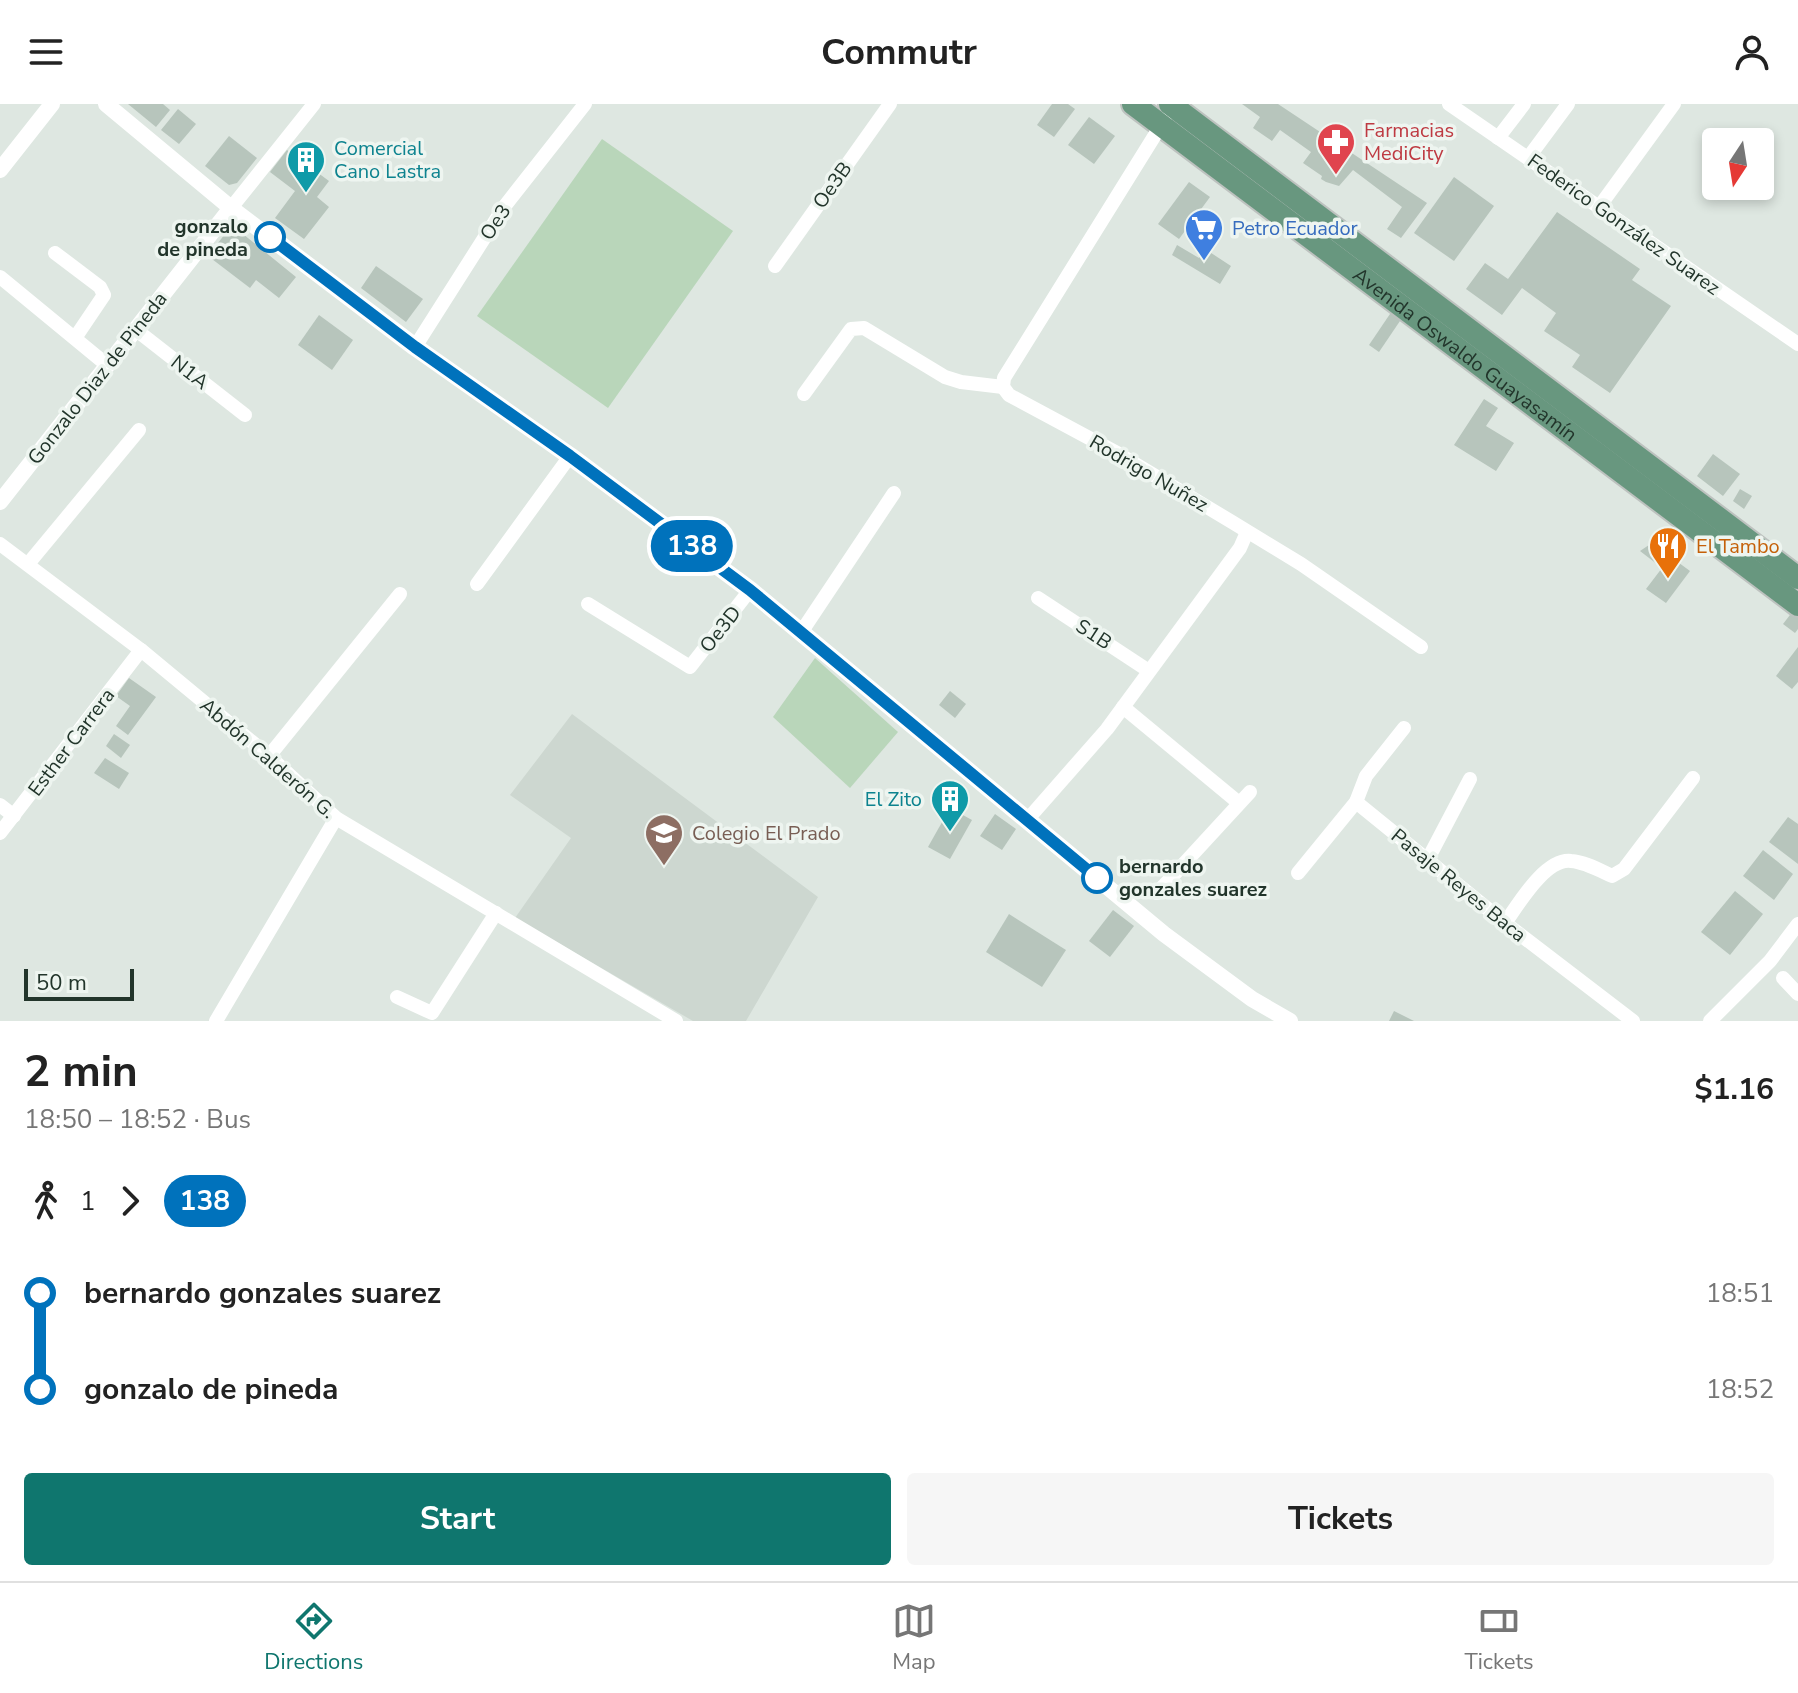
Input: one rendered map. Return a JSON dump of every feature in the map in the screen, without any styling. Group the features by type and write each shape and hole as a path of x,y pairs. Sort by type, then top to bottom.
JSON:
{"main road":[{"name":"Avenida Oswaldo Guayasamín","path":"1133,104 1170,110 1798,578"},
{"name":"Avenida Oswaldo Guayasamín","path":"1170,110 1798,605"}],"street":[{"path":"0,170 52,104"},
{"path":"106,104 231,208 415,347 570,456 750,590 1164,934 1252,999 1290,1021"},
{"name":"Gonzalo Diaz de Pineda","path":"0,502 314,104"},
{"name":"Oe3","path":"415,347 504,207 585,104"},
{"name":"Oe3B","path":"775,266 890,104"},
{"name":"Federico González Suarez","path":"1449,104 1798,344"},
{"path":"1498,138 1524,104"},
{"path":"1528,158 1568,104"},
{"path":"1599,207 1674,104"},
{"path":"804,394 851,329 856,327 864,328 945,377 1003,387 1004,378 1170,110"},
{"path":"55,253 100,287 104,295 75,338"},
{"path":"0,277 107,365"},
{"name":"N1A","path":"135,329 245,415"},
{"name":"Rodrigo Nuñez","path":"1003,387 1009,395 1117,453 1301,564 1421,647"},
{"path":"28,564 139,430"},
{"path":"477,584 570,456"},
{"path":"802,631 894,493"},
{"path":"1028,819 1123,707 1240,548 1247,532"},
{"name":"Abdón Calderón G.","path":"0,544 141,650 269,756 336,818 676,1021"},
{"name":"Oe3D","path":"588,604 690,667 750,590"},
{"path":"269,756 400,594"},
{"name":"S1B","path":"1038,598 1149,671"},
{"name":"Esther Carrera","path":"0,833 141,650"},
{"path":"1123,707 1239,803"},
{"path":"1298,873 1356,802 1366,776 1404,728"},
{"path":"1505,923 1538,878 1567,860 1584,863 1612,876 1624,869 1693,778"},
{"path":"1428,859 1470,779"},
{"path":"1157,893 1250,792"},
{"name":"Pasaje Reyes Baca","path":"1356,802 1505,923 1633,1021"},
{"path":"0,805 14,816"},
{"path":"216,1021 336,818"},
{"path":"397,997 432,1013 496,913"},
{"path":"1710,1021 1770,961 1798,924"},
{"path":"1783,978 1798,994"}],"shaded area":[{"name":"Colegio El Prado","path":"572,714 818,897 746,1021 693,1021 515,918 571,838 510,795"}],"green space":[{"path":"602,139 733,231 608,408 477,316"},
{"path":"815,658 898,732 850,788 773,717"}],"building":[{"path":"128,104 163,104 170,110 156,127"},
{"path":"1052,104 1068,104 1075,109 1054,137 1037,125"},
{"path":"1242,104 1278,104 1427,203 1401,238 1387,229 1402,207 1353,170 1339,186 1321,179 1322,176 1303,163 1311,152 1280,130 1272,141 1253,128 1260,117"},
{"path":"178,109 196,124 179,144 161,130"},
{"path":"1089,117 1115,136 1094,164 1068,145"},
{"path":"229,136 257,158 237,183 229,185 205,166"},
{"name":"Comercial Cano Lastra","path":"287,150 329,181 317,197 329,207 304,239 275,218 295,191 270,172"},
{"path":"1454,177 1494,206 1454,261 1414,233"},
{"name":"Petro Ecuador","path":"1189,182 1210,197 1179,239 1158,224"},
{"path":"1557,212 1640,269 1632,280 1671,306 1610,393 1572,367 1580,355 1544,331 1556,313 1522,288 1502,315 1466,289 1485,263 1508,279"},
{"path":"228,230 238,230 296,277 279,298 256,280 250,288 208,256"},
{"name":"Petro Ecuador","path":"1177,245 1199,258 1205,249 1231,266 1220,284 1172,255"},
{"path":"376,266 423,299 406,322 361,288"},
{"path":"1392,311 1402,318 1379,352 1369,345"},
{"path":"319,315 353,340 332,370 298,345"},
{"path":"1484,399 1498,408 1486,426 1514,443 1496,471 1454,445"},
{"path":"1713,454 1740,474 1723,496 1697,476"},
{"path":"1740,489 1752,496 1744,509 1733,501"},
{"name":"El Tambo","path":"1652,543 1690,571 1666,603 1646,589 1662,568 1640,551"},
{"path":"1793,611 1798,615 1795,633 1783,624"},
{"path":"1798,647 1798,682 1792,689 1776,676"},
{"path":"129,678 156,697 128,735 116,726 130,706 116,696"},
{"path":"950,691 966,704 955,718 939,705"},
{"path":"114,734 130,745 121,758 106,746"},
{"path":"105,758 129,773 119,789 94,773"},
{"name":"El Zito","path":"950,808 972,820 950,859 928,847"},
{"path":"995,814 1016,829 1002,850 980,836"},
{"path":"1788,817 1798,824 1798,864 1769,842"},
{"path":"1763,850 1793,874 1774,900 1743,876"},
{"path":"1735,891 1763,914 1730,955 1701,932"},
{"path":"1113,910 1134,926 1110,957 1089,941"},
{"path":"1009,914 1066,950 1042,987 986,952"},
{"path":"1394,1011 1414,1021 1389,1021"}],"bus line":[{"name":"138","path":"270,237 415,347 570,456 750,590 837,659 1097,878"}],"place":[{"name":"Farmacias MediCity","path":"1336,176"},
{"name":"Comercial Cano Lastra","path":"306,194"},
{"name":"gonzalo de pineda","path":"270,237"},
{"name":"Petro Ecuador","path":"1204,262"},
{"name":"El Tambo","path":"1668,580"},
{"name":"El Zito","path":"950,833"},
{"name":"Colegio El Prado","path":"664,867"},
{"name":"bernardo gonzales suarez","path":"1097,878"}]}
